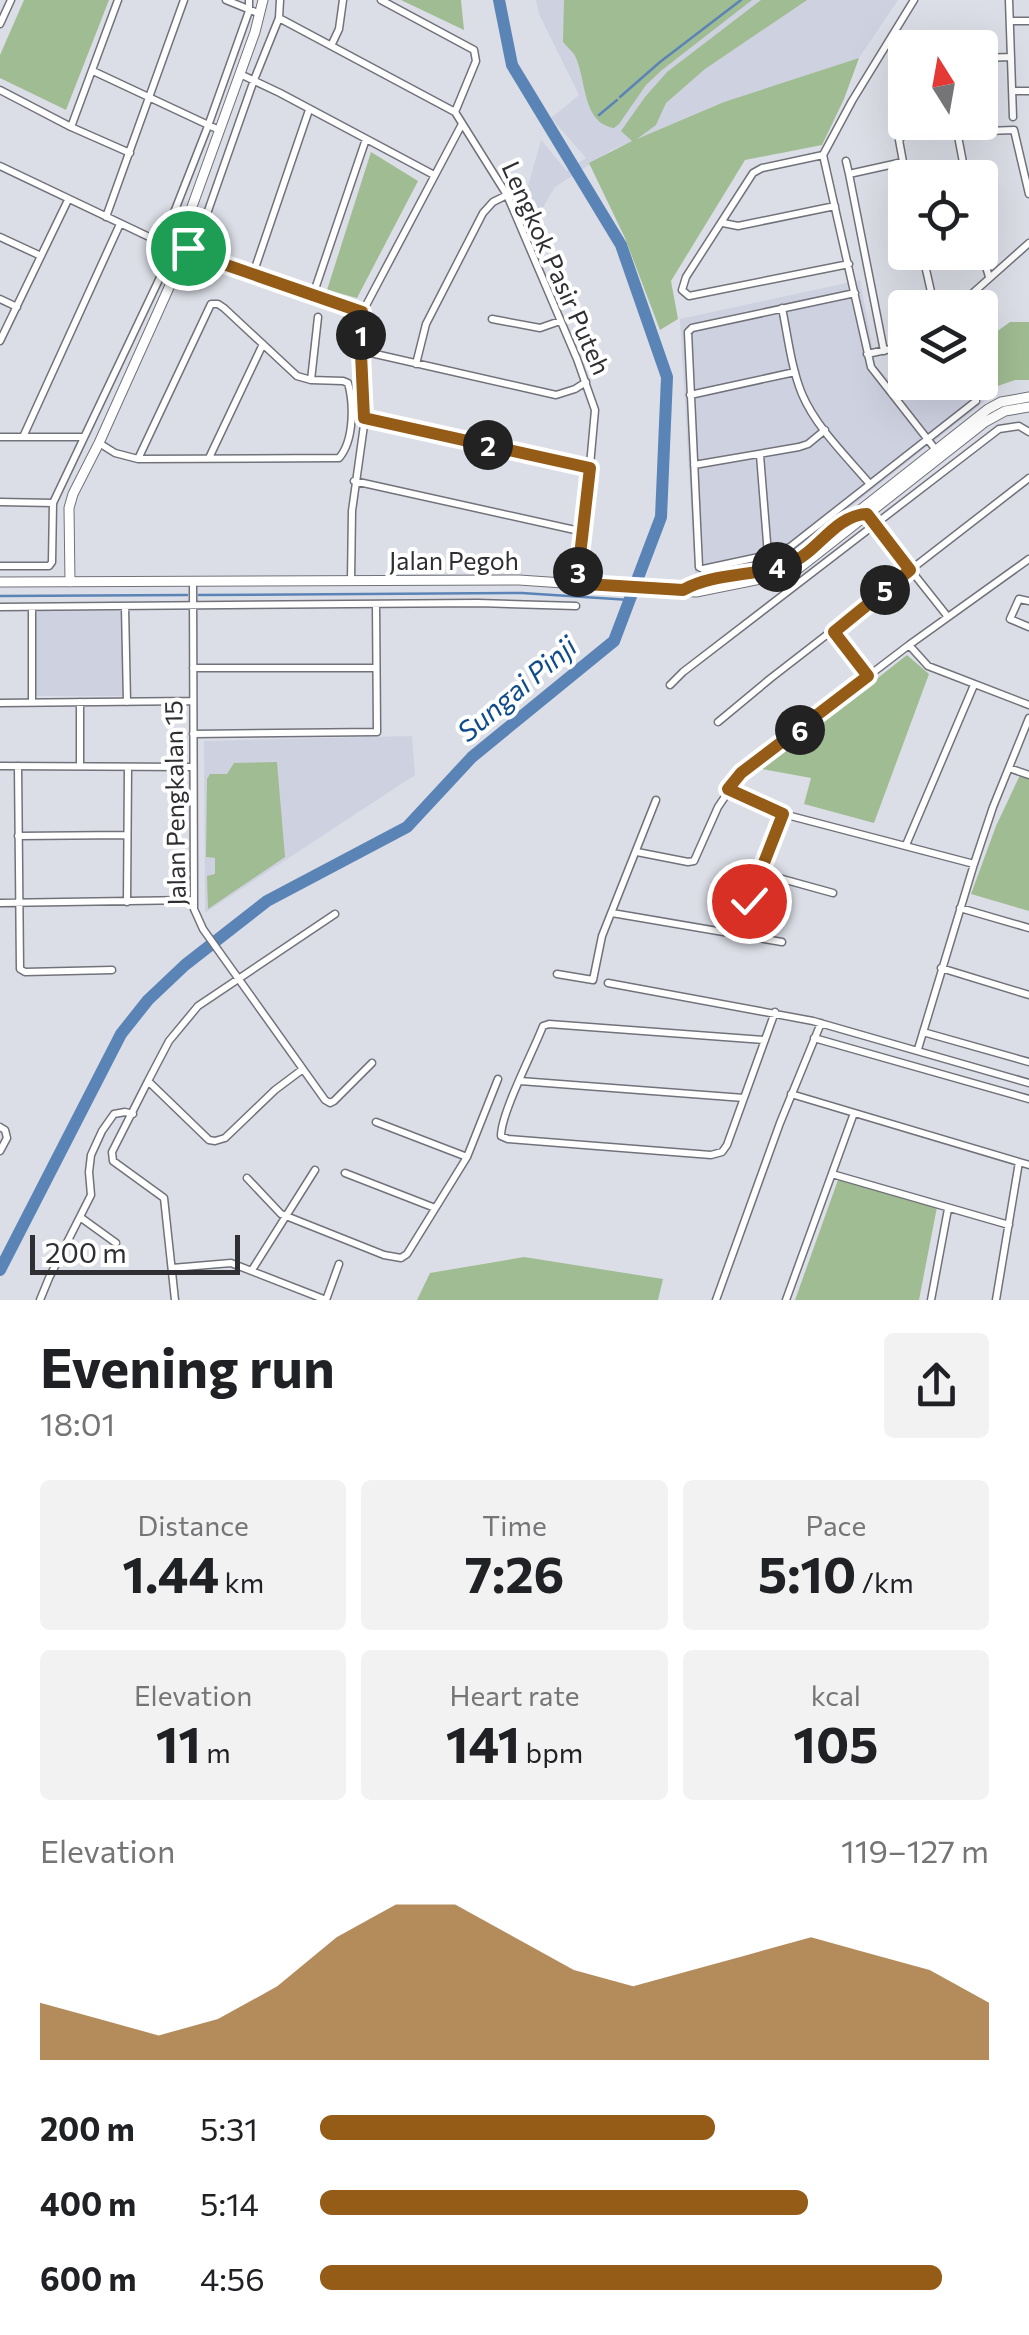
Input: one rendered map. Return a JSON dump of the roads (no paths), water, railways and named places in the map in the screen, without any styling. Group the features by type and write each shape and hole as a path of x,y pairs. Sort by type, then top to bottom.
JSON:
{"street":[{"path":"0,24 11,0"},
{"path":"71,127 118,0"},
{"path":"106,217 184,0"},
{"path":"226,0 260,14"},
{"path":"180,240 249,11 249,0"},
{"path":"70,582 69,508 73,494 178,271 166,255 165,244 240,74 263,0"},
{"path":"0,566 44,566 52,562 53,502 172,265 194,254 279,18 280,0"},
{"path":"331,46 339,28 343,0"},
{"path":"279,18 455,112 476,61 474,50 381,0"},
{"path":"914,0 824,155 871,367 936,450"},
{"path":"1009,0 1013,117"},
{"path":"1010,21 1029,21"},
{"path":"998,57 1011,56"},
{"path":"93,71 214,128"},
{"path":"240,74 434,176"},
{"path":"0,90 130,153"},
{"path":"1012,92 1029,91"},
{"path":"252,274 309,110"},
{"name":"Lengkok Pasir Puteh","path":"455,112 507,194 595,410 578,573"},
{"path":"352,581 354,481 364,418 362,312 462,124"},
{"path":"998,131 1014,130 1029,194"},
{"path":"313,296 366,139"},
{"path":"824,155 754,172 686,276 682,290 689,296 849,264"},
{"path":"846,161 884,350"},
{"path":"849,174 888,165"},
{"path":"0,166 165,244 180,240 194,254 362,312"},
{"path":"416,364 426,324 483,213 507,194"},
{"path":"0,341 68,200"},
{"path":"723,223 738,226 835,206"},
{"path":"23,437 120,224"},
{"path":"0,237 41,256"},
{"path":"975,290 1029,243"},
{"path":"987,270 989,277"},
{"path":"855,293 688,332 699,567 768,555 790,547 976,402"},
{"path":"0,298 17,307"},
{"path":"99,443 115,453 138,459 339,458 347,445 352,411 348,383 297,376 224,308 211,304 138,459"},
{"path":"782,308 804,398 868,483"},
{"path":"310,380 318,317"},
{"path":"492,319 540,328 560,320"},
{"path":"208,458 263,344"},
{"path":"867,354 888,349"},
{"path":"362,351 556,395 586,382"},
{"path":"690,395 795,372"},
{"name":"Jalan Pegoh","path":"0,582 520,580 683,590 695,583 792,563 988,409 1001,402 1029,397"},
{"path":"683,590 696,592 798,569 956,444 996,416 1029,407"},
{"path":"364,418 590,468"},
{"path":"670,685 999,430 1019,426 1029,432"},
{"path":"694,465 808,444 825,430"},
{"path":"0,436 84,437"},
{"path":"929,466 936,450 956,444"},
{"path":"760,454 768,555"},
{"path":"718,722 1029,478"},
{"path":"354,481 584,532"},
{"path":"876,497 867,514 948,617"},
{"path":"0,502 53,502"},
{"path":"844,521 867,514"},
{"path":"637,852 694,861 728,789 741,773 1029,559"},
{"path":"70,564 85,582"},
{"path":"49,582 70,564"},
{"path":"566,583 578,573 587,584"},
{"name":"Jalan Pengkalan 15","path":"193,581 192,900 203,929 325,1100 330,1103 372,1063"},
{"path":"1029,601 1020,600 1010,619 1029,627"},
{"name":"Jalan Pegoh","path":"0,607 528,603 576,606"},
{"path":"192,734 377,732 376,604"},
{"path":"125,606 127,702"},
{"path":"32,607 32,702"},
{"path":"834,632 868,676"},
{"path":"909,645 928,666 1029,705"},
{"path":"193,668 376,668"},
{"path":"906,845 974,685"},
{"path":"0,703 193,701"},
{"path":"80,702 80,766"},
{"path":"918,1049 974,864 1029,718"},
{"path":"0,766 192,767"},
{"path":"18,766 21,970 112,970"},
{"path":"127,902 128,767"},
{"path":"1009,768 1029,775"},
{"path":"728,789 783,814 974,864"},
{"path":"557,974 593,980 602,936 656,800"},
{"path":"740,934 783,814"},
{"path":"18,836 126,835"},
{"path":"762,874 832,893"},
{"path":"0,903 192,900"},
{"path":"960,908 1029,928"},
{"path":"612,913 782,942"},
{"path":"176,1300 164,1198 114,1161 112,1152 169,1041 198,1006 335,914"},
{"path":"942,968 1029,995"},
{"path":"608,983 822,1022 1029,1082"},
{"path":"765,1040 543,1026 501,1136 722,1152 727,1144 744,1098 765,1040 775,1012"},
{"path":"716,1300 791,1094 822,1022"},
{"path":"923,1032 1029,1062"},
{"path":"814,1038 1029,1099"},
{"path":"148,1081 215,1142 225,1138 303,1069"},
{"path":"246,1178 286,1217 384,1255 402,1258 467,1157 498,1079"},
{"path":"520,1081 744,1098"},
{"path":"791,1094 1029,1165"},
{"path":"786,1300 854,1113"},
{"path":"40,1300 92,1195 89,1172 96,1143 114,1114 133,1114"},
{"path":"376,1122 467,1157"},
{"path":"0,1127 7,1134 0,1151"},
{"path":"996,1300 1020,1162"},
{"path":"252,1270 315,1170"},
{"path":"345,1174 434,1208"},
{"path":"832,1174 1009,1225"},
{"path":"931,1300 948,1209"},
{"path":"80,1217 116,1243"},
{"path":"172,1268 231,1264 326,1300 339,1264"}],"waterway":[{"name":"Sungai Pinji","path":"0,1270 121,1034 148,1000 185,965 267,901 407,827 472,757 614,641 661,517 667,377 621,245 512,65 499,0"},
{"path":"620,97 741,0"},
{"path":"599,115 617,100"},
{"path":"199,595 522,593 630,600"},
{"path":"0,596 187,595"}]}
